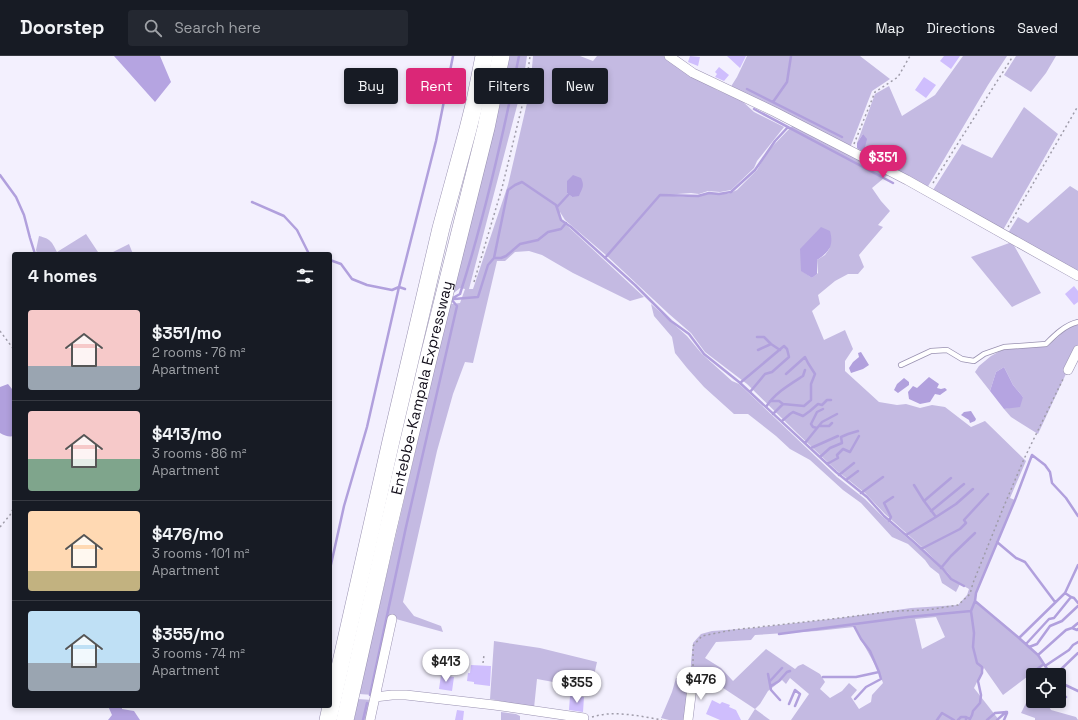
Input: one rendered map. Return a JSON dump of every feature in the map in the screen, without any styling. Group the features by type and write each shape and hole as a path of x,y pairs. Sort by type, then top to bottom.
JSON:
{"highway":[{"name":"Entebbe-Kampala Expressway","path":"332,702 414,342 441,228 475,101 484,56"},
{"name":"Entebbe-Kampala Expressway","path":"345,720 427,364 486,128 501,56"},
{"name":"Entebbe-Kampala Expressway","path":"328,720 331,708"}],"street":[{"path":"675,58 693,73 775,112 907,180 1078,276"},
{"path":"1068,370 1078,350"},
{"path":"370,720 392,619"},
{"path":"688,720 693,679"},
{"path":"375,697 406,695 494,705 531,715 584,718"}],"lane":[{"path":"901,365 931,351 948,350 962,359 974,361 984,354 1004,347 1046,344 1057,333 1071,324 1078,322"}],"path":[{"path":"474,282 504,181 525,94 530,56"},
{"path":"851,151 875,92 898,77 910,56"},
{"path":"928,192 1012,56"},
{"path":"1003,235 1078,106"},
{"path":"0,331 12,347"},
{"path":"693,679 693,646 702,636 732,630 895,611 927,610 958,605 970,594 1018,473 1068,370"},
{"path":"0,527 12,511"},
{"path":"458,653 458,662"},
{"path":"483,663 484,655"},
{"path":"584,718 599,715 627,714 662,720"}],"shaded area":[{"path":"114,56 160,56 171,82 155,102"},
{"path":"507,56 527,56 525,68 504,68"},
{"path":"533,56 580,56 593,61 597,56 665,56 693,76 717,90 741,100 754,112 784,127 757,161 754,168 731,190 720,192 708,191 699,194 691,193 664,195 684,197 708,194 728,194 737,190 757,170 768,151 793,125 890,173 872,188 890,211 878,225 883,227 859,255 864,267 858,274 848,274 835,281 818,295 820,304 812,311 824,340 845,330 853,349 845,361 845,371 879,402 897,405 906,404 920,408 932,405 945,407 971,427 985,421 1026,461 1010,498 1015,500 976,593 975,601 1029,646 1044,664 1039,668 1026,668 1026,678 1003,695 984,668 974,688 999,720 791,720 809,694 790,678 786,684 782,680 768,691 755,709 705,676 691,682 686,720 669,720 661,718 676,678 691,681 693,643 701,634 712,631 754,628 911,608 958,605 967,595 969,589 960,584 956,592 942,583 939,574 930,567 925,560 908,544 892,537 861,503 843,490 810,460 790,449 748,414 734,414 704,387 675,353 672,337 654,316 651,304 687,336 702,354 732,381 739,384 837,477 865,499 883,517 950,575 885,514 865,493 836,470 747,384 705,352 691,333 607,256 565,220 560,212 561,220 644,297 630,301 573,273 542,255 529,251 515,252 505,261 497,261 473,363 465,362 453,394 437,451 403,602 414,616 441,626 443,632 396,619 374,695 359,694 449,302 452,304 460,303 465,289 460,288 450,296 496,104 517,104 469,289 473,289 508,185 527,104 544,104 544,68 532,68","holes":["581,178 572,197 567,193","830,248 825,255 817,260 818,273 812,278 802,271","936,617 945,637 922,649 915,619","854,627 879,672 883,683 872,695 871,702 859,709 851,697 857,690 849,683 842,691 830,698 820,689 825,682 820,674 803,664 795,669 766,649 733,681 721,668 705,658 716,642 751,640 755,635"]},
{"path":"747,56 860,56 890,79 872,91 850,148 730,88"},
{"path":"963,56 1007,56 988,85 927,188 858,151 857,148 863,152 872,152 865,147 863,134 857,143 875,94 889,86 902,116 935,95"},
{"path":"1016,56 1056,56 1046,73 1031,92 1004,75"},
{"path":"1024,107 1058,134 1003,230 933,190 962,144 992,158"},
{"path":"863,134 867,139 865,147 873,153 863,152 857,148 857,143"},
{"path":"573,175 581,178 583,185 579,196 572,197 567,193 567,181"},
{"path":"1070,186 1078,191 1078,273 1008,233 1018,217 1028,223"},
{"path":"821,227 830,231 831,245 825,254 817,260 817,274 812,278 801,271 800,249"},
{"path":"86,234 98,252 57,252"},
{"path":"39,236 51,241 57,252 36,252"},
{"path":"1012,242 1041,293 1012,307 971,257"},
{"path":"129,244 132,252 113,252"},
{"path":"1071,325 1078,325 1078,348 1038,434 1011,417 1004,409 1009,408 1023,397 1013,385 1004,367 996,372 990,391 975,372 979,366 991,356 1009,346 1048,346"},
{"path":"861,352 869,365 863,369 851,373 849,368 859,357 858,353"},
{"path":"1004,367 1013,385 1023,397 1020,407 1004,409 990,391 996,372"},
{"path":"929,377 939,384 937,388 945,388 947,390 940,395 935,394 930,402 920,404 909,399 908,392 913,386 917,388"},
{"path":"904,378 909,382 909,385 898,393 894,390 897,384"},
{"path":"8,384 12,389 12,436 7,436 0,433 0,387"},
{"path":"971,411 976,419 970,423 969,420 961,415 964,412"},
{"path":"494,641 540,648 597,662 591,689 537,679 534,708 490,699"},
{"path":"358,699 372,700 368,720 354,720"},
{"path":"1026,703 1026,708 1050,708 1051,710 1076,717 1078,720 1035,720 1035,718 1021,713"},
{"path":"109,708 122,708 134,711 140,720 108,720 112,715"},
{"path":"755,709 770,720 748,720"},
{"path":"501,712 516,714 520,716 520,720 501,720"}],"building":[{"path":"690,56 700,57 698,66 688,62"},
{"path":"727,56 746,56 740,68"},
{"path":"944,56 960,56 951,69 940,61"},
{"path":"719,67 729,75 724,81 715,77 717,74 715,72"},
{"path":"924,77 936,85 926,98 915,90"},
{"path":"1074,286 1078,291 1078,302 1074,305 1065,294"},
{"path":"471,665 491,666 490,686 474,684 474,682 467,681"},
{"path":"441,675 454,677 452,691 439,689"},
{"path":"570,696 584,697 583,712 569,710"},
{"path":"712,700 720,704 722,702 730,705 729,707 736,710 741,720 720,720 706,714"},
{"path":"457,710 464,711 463,720 455,720"}],"waterway":[{"path":"332,560 344,506 367,427 399,287 436,141 453,56"},
{"path":"451,299 460,294 478,235 500,146 519,56"},
{"path":"773,102 787,82 791,56"},
{"path":"747,89 842,137"},
{"path":"754,109 893,183"},
{"path":"605,258 660,195 698,196 709,193 719,194 731,192 755,170 775,141 788,127"},
{"path":"0,175 16,197 24,215 34,252"},
{"path":"494,258 508,190 522,182 556,205 561,220 571,227 635,285 671,321 689,334 704,354 739,382 836,472 867,497 884,516 943,569 951,579 964,586"},
{"path":"557,207 569,194"},
{"path":"252,202 284,216 297,230 308,252"},
{"path":"454,299 478,297 488,265 494,258 506,256 520,244 538,240 548,232 561,229 566,223"},
{"path":"332,261 341,264 352,279 367,285 392,290 399,287 405,289"},
{"path":"370,695 406,527 457,306 451,299"},
{"path":"757,337 764,337 780,350"},
{"path":"758,350 771,344"},
{"path":"740,383 784,346 787,349 789,357 772,372 765,374 750,392"},
{"path":"773,414 783,404 804,406 811,400 811,384 815,374 805,357 786,374"},
{"path":"766,407 778,393 803,376 805,370"},
{"path":"782,421 793,412 803,416 818,404 822,405 827,400 831,400"},
{"path":"770,401 779,401 783,404"},
{"path":"817,428 813,427 811,424 817,412 823,409"},
{"path":"805,443 822,422 837,414"},
{"path":"819,426 829,426 832,423"},
{"path":"820,457 830,448 842,443 841,437 858,431"},
{"path":"811,448 838,436"},
{"path":"827,464 838,458 837,455 843,449 850,452 859,436"},
{"path":"1032,455 976,593 975,601 1019,638 1065,593 1078,565"},
{"path":"1032,455 1045,465 1050,472 1052,483 1066,498 1078,516"},
{"path":"839,475 854,463"},
{"path":"846,480 858,471"},
{"path":"861,493 883,477"},
{"path":"924,501 951,478"},
{"path":"931,511 964,484"},
{"path":"906,535 936,517 914,485"},
{"path":"936,517 956,504 973,489"},
{"path":"921,549 960,529 966,523 964,520 988,494"},
{"path":"889,521 891,517 884,503 893,497"},
{"path":"941,568 975,533"},
{"path":"997,542 1016,558 1025,562 1055,602"},
{"path":"1065,593 1074,598 1078,603"},
{"path":"1026,644 1049,619 1054,618 1071,597"},
{"path":"966,720 966,717 970,719 973,711 980,703 981,695 978,681 982,673 982,667 977,663 973,647 974,633 971,611 975,601"},
{"path":"1029,647 1037,644 1050,626 1062,621 1078,606"},
{"path":"779,634 908,617 971,611"},
{"path":"1072,628 1078,623"},
{"path":"823,677 856,677 879,672 870,651 861,639 853,624"},
{"path":"1038,655 1066,630 1072,628 1078,629"},
{"path":"1019,638 1038,655 1046,668"},
{"path":"1045,666 1078,642"},
{"path":"1062,668 1078,653"},
{"path":"1039,668 1044,664"},
{"path":"770,681 782,668"},
{"path":"771,686 790,671"},
{"path":"855,699 866,687 881,679 879,672"},
{"path":"768,674 771,690 780,700"},
{"path":"1066,685 1078,691"},
{"path":"789,704 795,690 800,694 795,706"},
{"path":"363,720 367,703"},
{"path":"997,720 1006,712"},
{"path":"987,720 995,713 1007,712"},
{"path":"937,720 942,713 954,720"},
{"path":"1004,720 1007,713"},
{"path":"958,720 961,717 966,717"}]}
